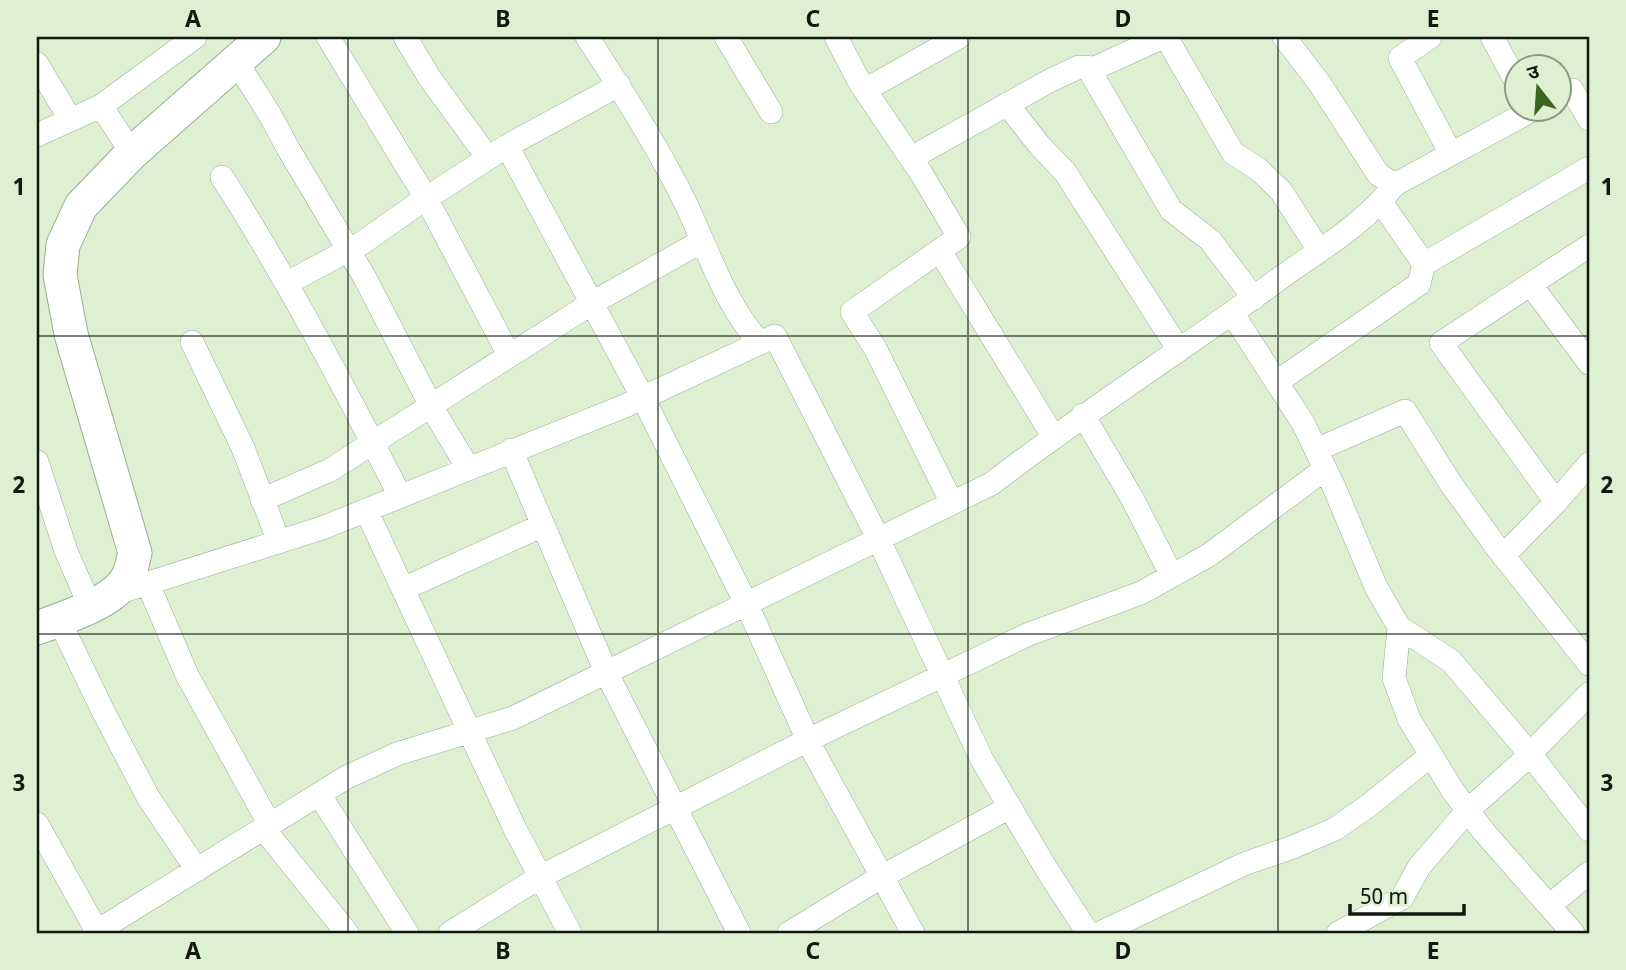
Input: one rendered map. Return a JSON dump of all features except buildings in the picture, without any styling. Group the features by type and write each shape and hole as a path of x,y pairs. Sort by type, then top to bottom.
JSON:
{"highway":[{"path":"48,624 102,600 129,576 135,553 71,334 60,275 63,245 81,206 132,153 264,37"}],"street":[{"path":"37,135 101,106 195,37"},
{"path":"328,37 426,198 509,355"},
{"path":"405,37 429,77 498,152 592,303 746,603 808,740 913,933"},
{"path":"587,37 619,85 684,201 720,280 745,326 760,343"},
{"path":"726,37 771,112"},
{"path":"836,37 865,90 911,158 959,237 852,312 875,348 951,503"},
{"path":"865,90 959,37"},
{"path":"911,158 1079,67 1095,68 1164,37 1233,153 1258,169 1281,191 1319,250"},
{"path":"1277,382 1419,284 1424,264 1378,174 1320,83 1284,37"},
{"path":"1430,37 1400,58 1451,154"},
{"path":"1492,37 1504,61"},
{"path":"236,61 271,115 348,251 430,406 468,468"},
{"path":"37,64 70,119"},
{"path":"1088,68 1171,209 1210,240 1254,298"},
{"path":"287,283 348,251 498,152 619,85"},
{"path":"1574,89 1589,119"},
{"path":"1007,104 1040,146 1065,172 1179,350"},
{"path":"101,106 132,153"},
{"path":"37,824 96,933 347,777 397,754 513,718 991,484 1053,436 1254,298 1319,250 1388,193 1510,122"},
{"path":"1424,264 1589,168"},
{"path":"222,177 287,283 400,496"},
{"path":"262,500 330,470 592,303 702,241"},
{"path":"1556,502 1441,343 1589,246"},
{"path":"940,251 1053,436"},
{"path":"1531,285 1589,363"},
{"path":"1231,313 1303,423 1376,587 1398,626 1451,661 1530,754 1589,830"},
{"path":"37,462 66,551 102,600 322,528 643,398 775,336 878,538 981,758 1088,933"},
{"path":"191,342 243,449 279,542"},
{"path":"450,933 540,877 942,674 1030,634 1141,593 1209,555 1320,459 1405,411 1451,484 1503,556 1589,664"},
{"path":"1083,415 1132,498 1171,576"},
{"path":"511,450 606,672 738,933"},
{"path":"1503,556 1588,467"},
{"path":"366,510 468,732 570,933"},
{"path":"403,589 543,525"},
{"path":"148,584 187,675 267,826 347,933"},
{"path":"48,624 103,711 148,797 197,870"},
{"path":"1398,626 1394,678 1409,719 1430,756 1468,810 1573,933"},
{"path":"1338,933 1402,898 1419,867 1468,810 1530,754 1589,694"},
{"path":"1100,933 1244,864 1293,848 1335,829 1430,756"},
{"path":"320,794 407,933"},
{"path":"789,933 881,877 1010,807"},
{"path":"1549,906 1589,873"}]}
